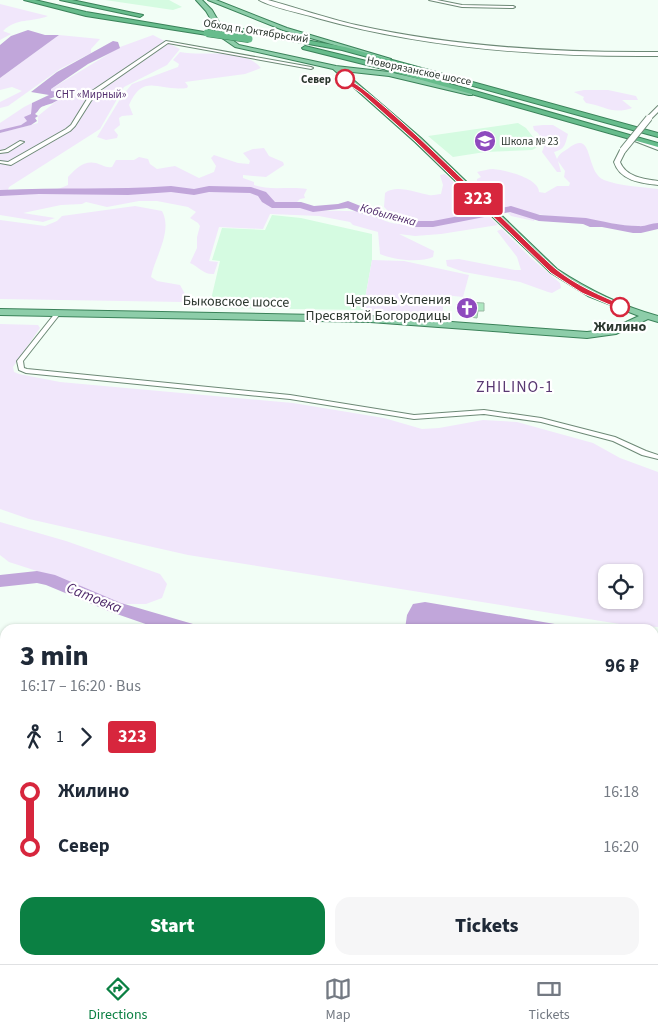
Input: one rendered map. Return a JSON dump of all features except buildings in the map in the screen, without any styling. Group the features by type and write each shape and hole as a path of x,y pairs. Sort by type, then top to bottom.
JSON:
{"highway":[{"name":"Обход п. Октябрьский","path":"27,0 118,20 249,39 336,55 385,67 478,95"},
{"name":"Обход п. Октябрьский","path":"63,0 161,19 310,41 410,66"},
{"name":"Новорязанское шоссе","path":"410,66 658,134"},
{"name":"Новорязанское шоссе","path":"478,95 658,146"}],"main road":[{"name":"Новорязанское шоссе","path":"194,0 203,10 219,38 232,47 276,58 335,68 381,73 478,95"},
{"path":"199,0 209,10 224,37 237,46 335,68 418,140 554,271 585,292 606,302 658,320"},
{"path":"211,0 239,13 285,29 389,60"},
{"path":"262,0 340,22 392,33 530,50 601,54 658,54"},
{"path":"322,66 356,86"},
{"path":"363,92 358,80 365,76 381,73"},
{"path":"658,108 617,158 617,166 627,175 658,183"},
{"path":"635,178 658,179"},
{"path":"606,302 619,315 619,324 613,332"},
{"name":"Быковское шоссе","path":"0,312 342,318 415,322 566,335 613,332 647,316"},
{"path":"613,332 643,326 658,326"}],"street":[{"path":"431,0 462,6 513,8"},
{"path":"0,162 10,164 68,130 73,126 94,92 167,42 311,68"},
{"path":"0,152 6,151 22,142"},
{"path":"58,313 20,361 21,369 26,372 290,397 414,417 484,412 540,420 615,439 644,453 658,457"}],"shaded area":[{"path":"105,0 169,0 182,7 173,10"},
{"path":"28,30 45,35 59,35 0,78 0,45 11,36"},
{"path":"113,41 118,42 120,48 88,64 51,89 51,91 65,93 49,99 58,100 40,108 35,114 38,116 35,118 37,121 31,125 0,133 0,130 21,125 27,121 24,117 31,114 32,103 49,95 31,92 57,72"},
{"name":"Школа № 23","path":"518,123 526,128 540,146 532,150 485,152 453,157 428,136"},
{"path":"272,215 301,218 372,234 372,260 363,310 209,308 220,261 212,260 222,228 265,230"},
{"path":"425,602 555,624 406,624 407,615 413,604"}],"green space":[{"path":"0,4 48,16 14,24 3,31 11,34 0,40"},
{"path":"59,35 100,39 91,49 91,53 60,69 8,106 0,108 0,102 22,91 12,87 0,90 0,78"},
{"name":"СНТ «Мирный»","path":"153,35 180,49 167,65 124,87 100,129 9,187 8,190 15,193 30,194 54,190 68,185 68,177 84,164 92,162 112,167 116,160 134,160 139,157 148,159 150,164 157,169 175,166 199,178 214,172 216,166 211,158 214,155 238,163 249,164 250,161 243,153 253,149 264,148 269,156 283,162 284,165 266,177 243,175 243,178 254,182 254,185 260,187 307,189 304,195 305,198 300,199 294,205 302,208 361,212 395,224 406,223 405,220 390,213 384,207 385,193 390,190 401,189 430,195 441,194 443,185 440,175 445,174 498,225 441,234 415,236 399,234 434,251 433,257 428,259 406,260 380,254 378,232 353,225 350,222 319,216 270,214 263,229 219,227 209,261 218,262 214,274 210,274 190,263 197,248 200,226 190,218 196,212 188,207 157,201 139,201 107,207 86,202 23,213 55,218 43,222 0,215 0,133 38,123 38,116 65,94 51,91 51,89 120,47"},
{"path":"180,52 234,55 253,61 261,68 245,74 185,82 188,86 187,88 146,86 140,89 129,105 133,115 119,118 120,125 114,130 118,135 117,138 106,140 97,137 122,96 132,84 178,67 179,64 173,60"},
{"path":"608,90 636,96 638,100 622,100 632,108 619,111 586,103 583,99 584,97 574,92"},
{"path":"32,103 31,114 25,123 0,130 0,123"},
{"path":"553,125 568,134 564,146 554,152 557,159 561,153 570,147 578,143 583,144 598,176 604,180 624,185 658,189 658,225 638,227 536,214 534,221 511,216 477,181 481,177 477,172 493,169 513,173 528,179 538,187 539,192 545,193 557,186 569,186 570,183 564,177 565,171 558,161 561,172 557,172 542,152 545,144 533,126"},
{"path":"135,206 162,211 165,219 164,235 151,277 157,281 180,285 186,296 183,302 0,299 0,220 45,226 57,221 62,216"},
{"path":"502,229 560,283 561,288 552,293 520,282 464,272 447,266 446,260 459,259 521,270 517,257 497,231"},
{"path":"372,260 404,261 469,275 463,297 444,295 442,320 363,310"},
{"path":"0,324 38,325 40,328 13,367 14,372 19,374 60,382 293,403 384,418 422,429 483,420 517,422 593,443 620,458 658,472 658,624 620,624 188,555 29,519 0,509"},
{"path":"0,522 66,541 160,574 167,584 162,598 146,604 119,604 43,573 9,562 0,555"}],"waterway":[{"name":"Кобыленка","path":"0,193 39,191 128,192 171,189 194,192 209,189 251,190 262,194 272,205 301,205 313,209 339,207 348,204 364,211 415,224 433,224 511,209 539,218 586,221 590,224 641,230 658,226"},
{"name":"Сатовка","path":"0,581 37,577 49,579 117,608 166,624"}],"bus line":[{"name":"323","path":"345,79 356,86 418,140 554,271 585,292 620,307"}],"place":[{"name":"Север","path":"345,79"},
{"name":"Школа № 23","path":"485,141"},
{"name":"Жилино","path":"620,307"},
{"name":"Церковь Успения Пресвятой Богородицы","path":"467,308"}],"district":[{"name":"ZHILINO-1","path":"515,387"}]}
